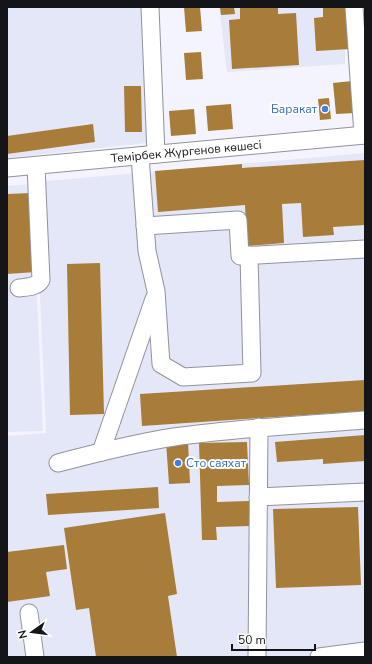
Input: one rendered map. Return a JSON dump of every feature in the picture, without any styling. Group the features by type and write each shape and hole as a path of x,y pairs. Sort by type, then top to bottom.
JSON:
{"street":[{"path":"150,7 148,155 145,226 147,251 156,291 161,364 183,377 252,373 249,255"},
{"path":"354,7 364,135"},
{"name":"Темірбек Жүргенов көшесі","path":"7,168 364,135"},
{"path":"19,288 39,284 41,280 36,166"},
{"path":"145,226 238,220 240,256 365,249"},
{"path":"101,452 156,291"},
{"path":"58,463 101,452 173,438 259,427 365,420"},
{"path":"257,657 259,427"},
{"path":"258,497 365,492"},
{"path":"29,613 35,657"},
{"path":"319,657 365,651"}],"shaded area":[{"path":"7,7 141,7 147,143 7,158"},
{"path":"219,7 348,7 350,49 345,50 345,64 227,72"},
{"path":"365,153 365,657 7,657 7,436 46,433 35,182"},
{"path":"32,184 43,431 7,432 7,186"}],"building":[{"path":"184,7 200,7 202,31 186,32"},
{"path":"220,7 234,7 235,14 221,15"},
{"path":"240,7 278,7 278,14 296,13 299,65 232,69 229,20 240,19"},
{"path":"323,7 348,7 350,49 316,51 314,18 323,17"},
{"path":"201,52 203,79 186,80 184,53"},
{"path":"352,81 355,113 336,114 333,83"},
{"path":"124,86 141,86 142,132 125,132"},
{"name":"Баракат","path":"329,98 331,119 320,120 318,99"},
{"path":"231,104 233,129 208,131 206,106"},
{"path":"194,109 196,134 171,136 169,111"},
{"path":"93,124 95,142 7,154 7,136"},
{"path":"365,160 365,225 333,227 334,235 303,237 301,203 282,204 284,243 247,246 245,205 158,212 155,171 242,164 242,168"},
{"path":"31,193 36,272 7,274 7,194"},
{"path":"100,263 104,414 70,415 67,264"},
{"path":"365,380 365,411 142,426 140,394"},
{"path":"365,435 365,461 323,464 323,459 277,462 275,442"},
{"path":"188,441 190,483 169,484 166,442"},
{"path":"247,442 249,485 217,486 217,502 249,501 250,526 216,527 217,540 202,540 199,443"},
{"path":"158,487 159,508 48,515 46,494"},
{"path":"358,507 361,585 276,588 273,509"},
{"path":"165,513 177,594 168,596 177,657 96,657 89,608 76,610 64,528"},
{"path":"64,545 67,569 46,572 50,596 7,602 7,552"}],"place":[{"name":"Баракат","path":"325,109"},
{"name":"Сто саяхат","path":"178,463"}]}
